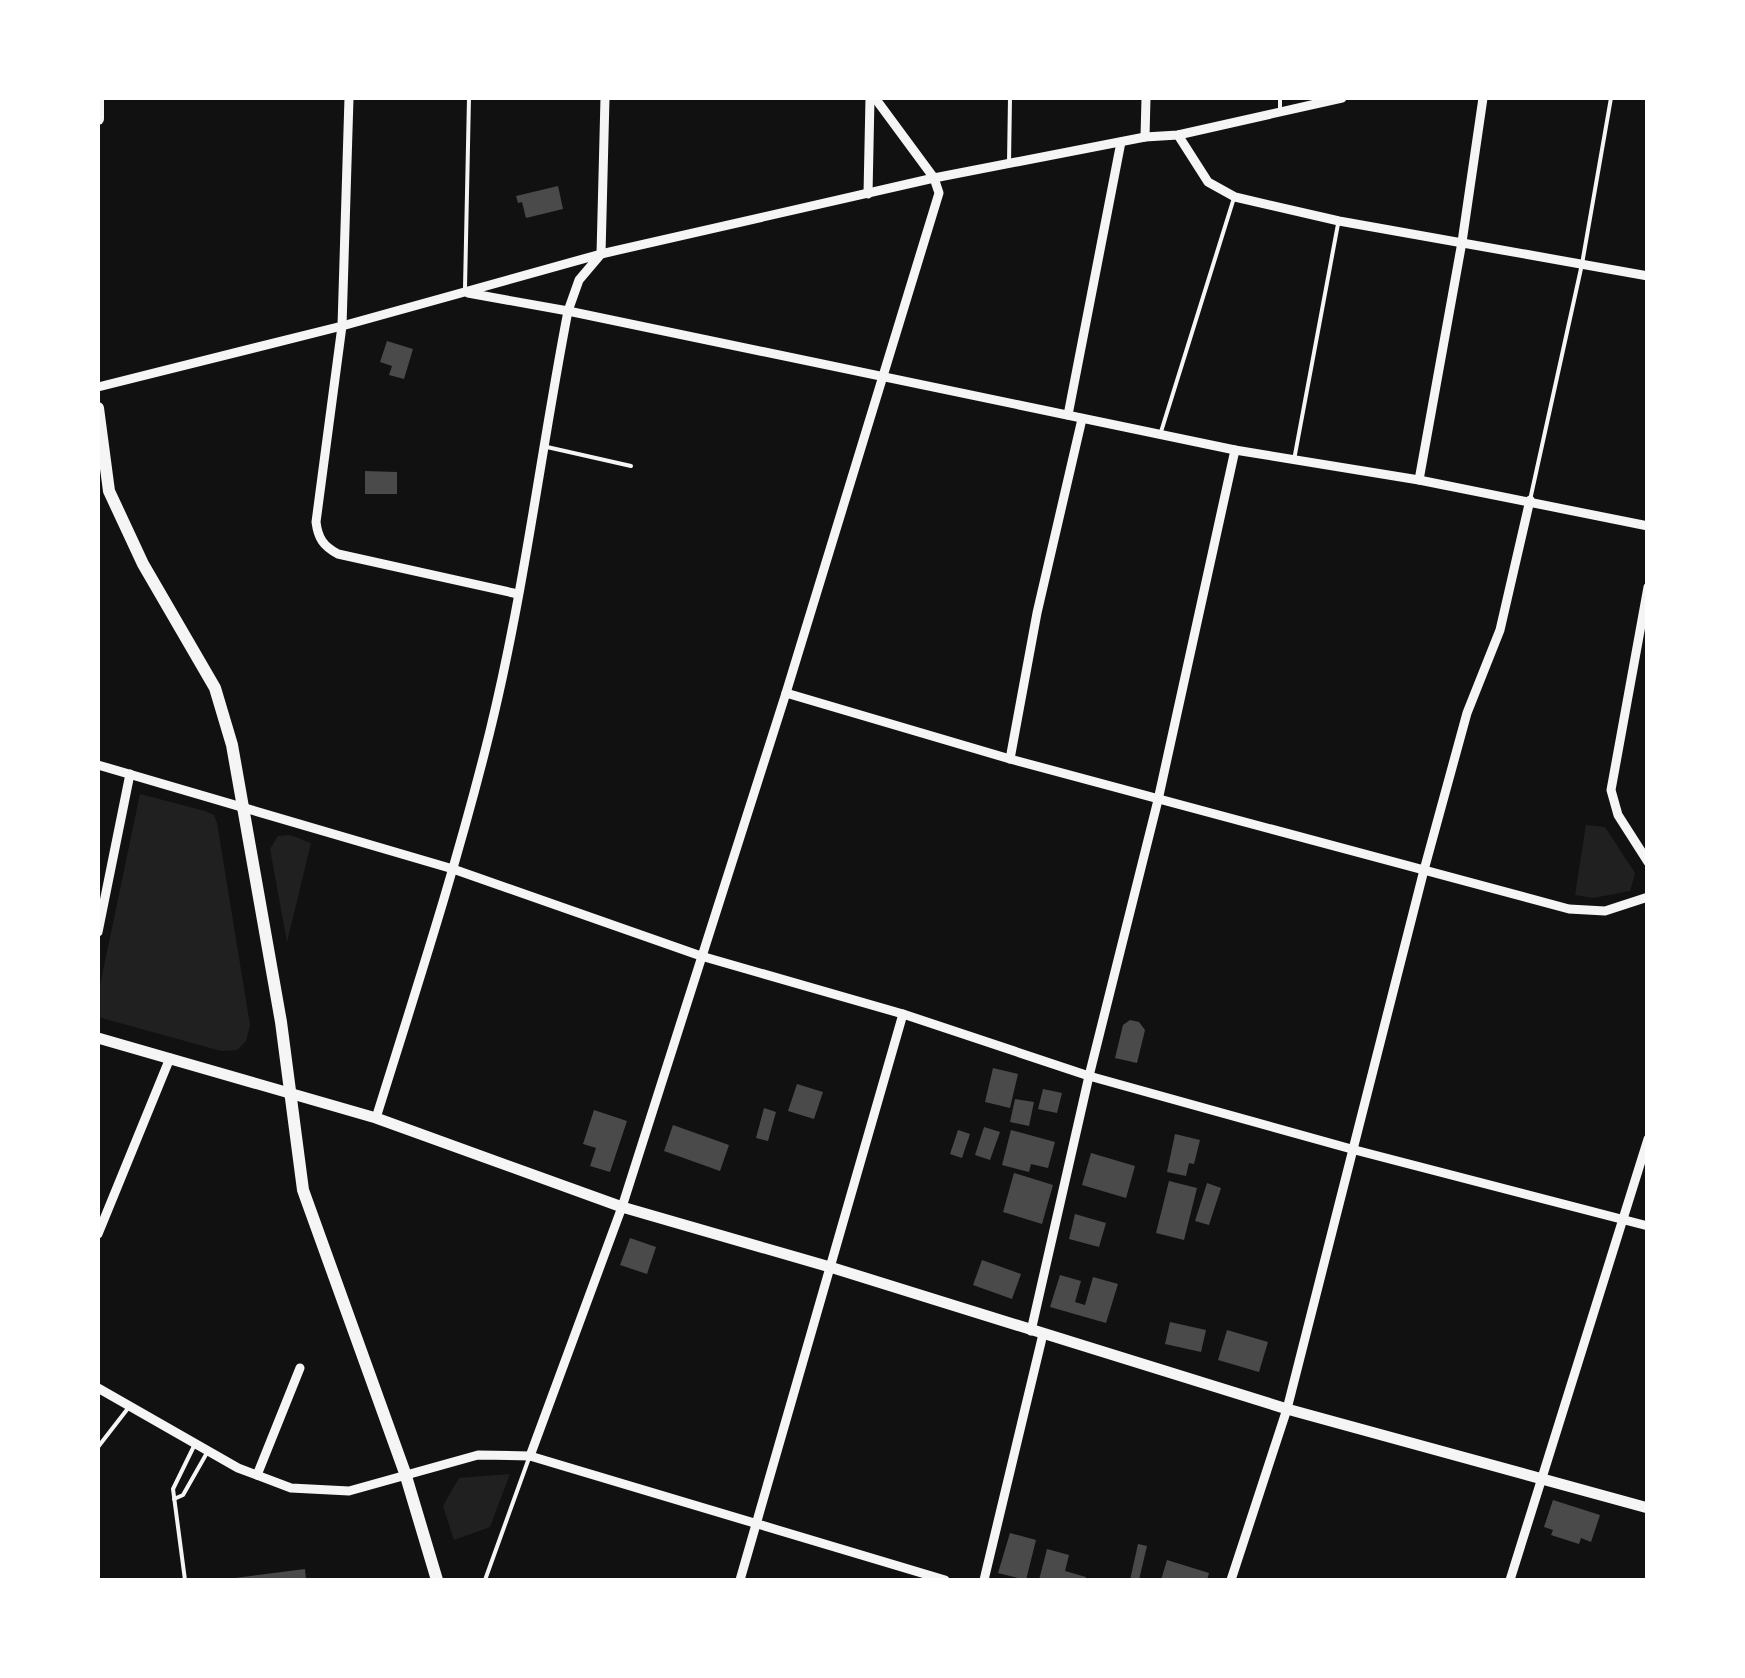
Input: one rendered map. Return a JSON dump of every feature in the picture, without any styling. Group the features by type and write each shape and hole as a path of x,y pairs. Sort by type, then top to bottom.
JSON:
{"main road":[{"path":"98,98 98,120"},
{"path":"98,408 102,476 143,564 215,688 232,745 281,1022 303,1190 405,1474 437,1580"}],"street":[{"path":"349,98 342,326 316,522 321,542 338,554 518,594"},
{"path":"376,1118 453,869 491,728 568,311 579,280 601,254 605,98"},
{"path":"868,194 873,98"},
{"path":"530,1456 622,1207 786,693 939,193 934,178 873,98"},
{"path":"1145,137 1146,98"},
{"path":"98,386 342,326 601,254 934,178 1145,137 1178,135 1342,98"},
{"path":"1419,480 1462,242 1483,98"},
{"path":"1178,135 1208,182 1234,197 1339,221 1648,276"},
{"path":"1068,415 1120,142"},
{"path":"465,293 1235,450 1530,500 1648,526"},
{"path":"1010,759 1037,613 1082,419"},
{"path":"984,1580 1088,1076 1158,800 1235,450"},
{"path":"1231,1580 1287,1409 1424,870 1467,713 1500,630 1530,500"},
{"path":"1648,587 1612,790 1618,815 1648,862"},
{"path":"786,693 1158,800 1588,912 1605,911 1648,897"},
{"path":"98,766 453,869 701,956 903,1014 1088,1076 1648,1226"},
{"path":"98,932 130,774"},
{"path":"740,1580 903,1014"},
{"path":"98,1038 376,1118 622,1207 830,1266 1287,1409 1648,1508"},
{"path":"98,1234 170,1058"},
{"path":"1510,1580 1648,1139"},
{"path":"257,1475 300,1368"},
{"path":"98,1388 208,1451 291,1488 349,1491 478,1454 530,1456 946,1580"}],"lane":[{"path":"465,293 469,98"},
{"path":"1008,164 1010,98"},
{"path":"1280,98 1280,112"},
{"path":"1530,500 1582,264 1611,98"},
{"path":"1160,435 1234,197"},
{"path":"1294,460 1339,221"},
{"path":"542,446 630,466"},
{"path":"98,1448 129,1406"},
{"path":"185,1580 172,1489 195,1444"},
{"path":"174,1500 184,1495 208,1451"},
{"path":"485,1580 530,1456"}],"shaded area":[{"path":"140,794 214,815 250,1025 246,1041 237,1050 221,1051 98,1017 98,995"},
{"path":"1586,825 1605,827 1635,873 1630,891 1593,898 1575,895"},
{"path":"290,835 311,843 287,942 270,849 278,836"},
{"path":"510,1474 490,1527 454,1540 443,1506 459,1478"}],"building":[{"path":"558,186 563,209 526,218 516,196"},
{"path":"387,341 413,349 404,379 389,375 392,366 380,362"},
{"path":"365,471 397,472 397,494 365,494"},
{"path":"1130,1020 1139,1022 1145,1030 1137,1063 1115,1058 1123,1025"},
{"path":"993,1068 1018,1074 1010,1108 985,1102"},
{"path":"797,1084 823,1092 814,1119 788,1111"},
{"path":"1043,1089 1062,1093 1057,1113 1038,1109"},
{"path":"1015,1099 1034,1102 1029,1126 1010,1122"},
{"path":"764,1108 776,1112 768,1141 756,1138"},
{"path":"594,1110 627,1121 610,1172 590,1166 596,1148 583,1144"},
{"path":"673,1125 729,1145 720,1171 664,1151"},
{"path":"984,1127 1000,1132 990,1160 975,1155"},
{"path":"958,1130 970,1134 962,1158 950,1154"},
{"path":"1011,1130 1055,1142 1048,1168 1031,1164 1029,1172 1002,1165"},
{"path":"1175,1134 1200,1140 1194,1164 1189,1163 1186,1176 1167,1172"},
{"path":"1091,1153 1135,1166 1126,1198 1082,1185"},
{"path":"1014,1173 1053,1185 1042,1224 1003,1212"},
{"path":"1169,1181 1197,1188 1184,1240 1156,1233"},
{"path":"1207,1183 1221,1188 1209,1225 1195,1221"},
{"path":"1075,1214 1106,1223 1099,1247 1069,1239"},
{"path":"630,1238 656,1247 647,1274 620,1265"},
{"path":"982,1260 1021,1274 1012,1299 973,1285"},
{"path":"1060,1275 1081,1281 1075,1302 1085,1305 1093,1277 1118,1284 1106,1323 1050,1307"},
{"path":"1170,1322 1206,1330 1201,1352 1165,1344"},
{"path":"1227,1330 1268,1342 1259,1372 1218,1360"},
{"path":"1553,1500 1600,1515 1591,1542 1581,1538 1579,1544 1551,1535 1553,1530 1544,1527"},
{"path":"1010,1533 1036,1540 1026,1580 998,1573"},
{"path":"1138,1544 1147,1546 1139,1580 1130,1580"},
{"path":"1047,1549 1069,1555 1065,1571 1086,1577 1085,1580 1039,1580"},
{"path":"1167,1560 1209,1573 1207,1580 1161,1580"},
{"path":"305,1569 306,1580 235,1580 235,1578"}]}
